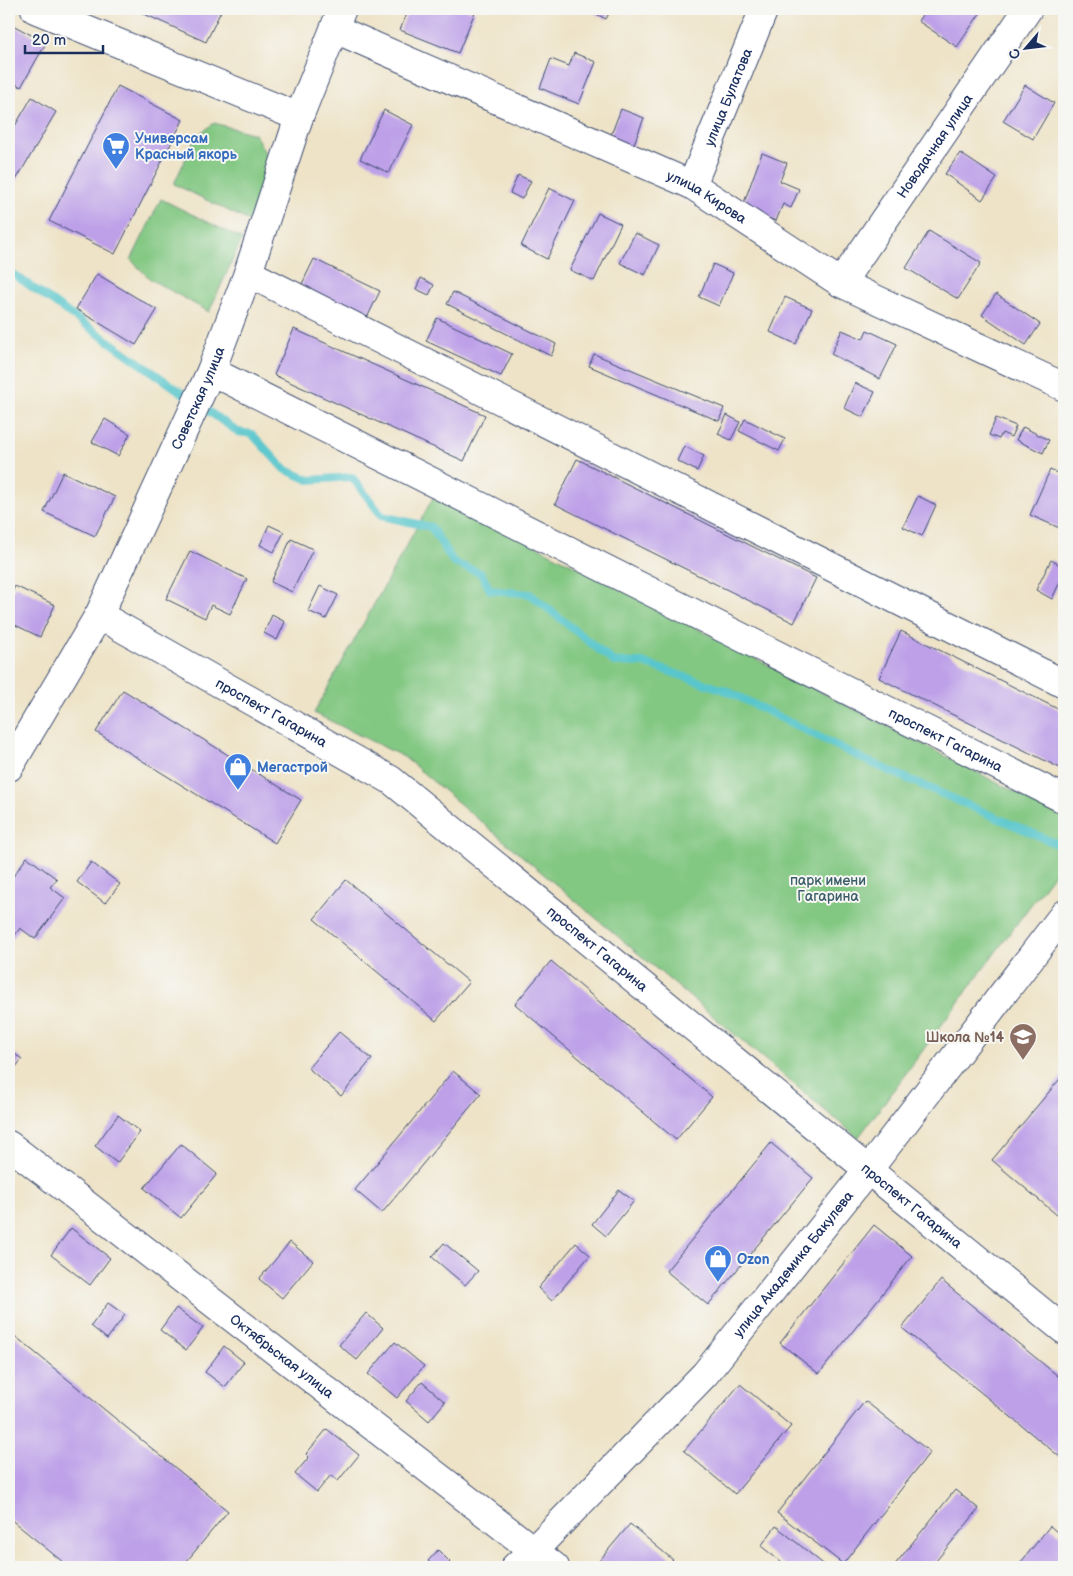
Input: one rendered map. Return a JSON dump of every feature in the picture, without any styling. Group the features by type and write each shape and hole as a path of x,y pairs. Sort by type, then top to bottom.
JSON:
{"street":[{"path":"34,9 298,117"},
{"name":"улица Булатова","path":"692,186 764,9"},
{"name":"Новодачная улица","path":"841,284 1028,9"},
{"name":"Советская улица","path":"9,767 98,616 208,379 248,273 298,117 338,19"},
{"name":"улица Кирова","path":"338,19 692,186 841,284 1064,387"},
{"path":"248,273 1064,684"},
{"name":"проспект Гагарина","path":"208,379 1064,799"},
{"name":"проспект Гагарина","path":"98,616 391,780 1064,1330"},
{"name":"улица Академика Бакулева","path":"525,1559 705,1374 869,1169 1064,914"},
{"name":"Октябрьская улица","path":"9,1146 525,1559 555,1567"}],"green space":[{"path":"214,123 255,134 273,168 249,221 174,184 196,136"},
{"path":"161,199 242,239 209,312 150,279 131,260"},
{"name":"парк имени Гагарина","path":"435,494 1064,817 1064,860 858,1138 404,757 314,713"}],"building":[{"path":"144,9 222,9 206,42 142,13"},
{"path":"409,9 466,9 475,12 458,53 400,30"},
{"path":"591,9 611,9 606,19 590,11"},
{"path":"926,9 983,9 957,47 918,21"},
{"path":"9,23 46,43 21,87 9,80"},
{"path":"574,53 596,62 579,104 540,88 551,59 569,66"},
{"path":"1025,85 1054,103 1033,139 1003,121"},
{"name":"Универсам Красный якорь","path":"118,86 183,120 115,254 49,221"},
{"path":"32,97 56,112 9,192 9,136"},
{"path":"621,109 644,118 630,154 607,145"},
{"path":"384,110 413,125 389,173 360,159"},
{"path":"762,153 787,163 780,181 799,189 791,208 783,204 776,221 742,208"},
{"path":"960,153 997,178 982,200 945,174"},
{"path":"518,175 531,181 522,199 510,193"},
{"path":"549,188 575,201 547,259 521,246"},
{"path":"598,213 621,224 594,281 570,270"},
{"path":"929,231 981,263 958,299 906,268"},
{"path":"635,233 659,245 645,275 620,263"},
{"path":"314,259 380,291 366,320 300,288"},
{"path":"713,264 733,273 719,306 699,297"},
{"path":"97,274 157,310 136,345 76,309"},
{"path":"421,278 434,285 429,295 416,289"},
{"path":"453,292 556,344 551,356 447,304"},
{"path":"996,294 1040,324 1026,345 982,315"},
{"path":"785,297 812,309 796,344 770,332"},
{"path":"437,318 512,354 501,376 426,341"},
{"path":"294,329 485,415 464,461 274,375"},
{"path":"842,330 863,339 867,330 897,344 880,379 831,354"},
{"path":"594,354 724,408 719,421 589,366"},
{"path":"855,383 875,392 863,417 844,408"},
{"path":"727,415 740,422 731,440 718,434"},
{"path":"996,418 1016,426 1011,437 1002,433 999,439 989,435"},
{"path":"105,419 130,434 118,456 92,442"},
{"path":"745,419 785,439 779,451 739,431"},
{"path":"1023,427 1049,440 1043,453 1016,440"},
{"path":"684,446 704,456 697,471 677,461"},
{"path":"577,459 816,578 794,623 555,504"},
{"path":"1050,470 1064,476 1064,530 1030,515"},
{"path":"63,472 115,497 95,536 44,512"},
{"path":"918,496 936,505 922,536 903,527"},
{"path":"269,525 284,532 274,552 260,545"},
{"path":"291,539 313,549 292,592 271,582"},
{"path":"190,551 247,579 230,614 211,605 205,618 166,599"},
{"path":"1051,560 1064,567 1064,573 1052,599 1036,590"},
{"path":"15,586 55,605 40,637 9,622 9,598"},
{"path":"320,586 338,595 326,619 308,611"},
{"path":"272,615 285,622 277,640 264,633"},
{"path":"901,631 1064,712 1064,770 879,678"},
{"path":"123,690 301,800 275,843 96,732"},
{"path":"27,857 57,879 50,887 65,898 35,939 20,928 9,944 9,882"},
{"path":"91,862 120,884 105,903 77,882"},
{"path":"346,880 469,982 436,1021 314,919"},
{"path":"551,961 712,1097 676,1140 515,1004"},
{"path":"339,1032 372,1059 341,1096 308,1068"},
{"path":"9,1050 22,1059 9,1076"},
{"path":"453,1071 481,1094 382,1213 355,1190"},
{"path":"1064,1074 1064,1148 1058,1155 1064,1161 1064,1221 992,1160"},
{"path":"118,1115 140,1132 117,1163 95,1146"},
{"path":"771,1143 813,1178 708,1305 666,1271"},
{"path":"181,1144 217,1174 181,1218 144,1188"},
{"path":"619,1190 634,1201 606,1236 592,1224"},
{"path":"874,1225 912,1256 819,1374 780,1343"},
{"path":"71,1228 110,1258 90,1285 51,1255"},
{"path":"290,1242 313,1261 282,1298 259,1279"},
{"path":"444,1243 478,1271 465,1285 432,1257"},
{"path":"576,1243 590,1255 552,1301 538,1288"},
{"path":"941,1280 1064,1381 1064,1451 1060,1457 902,1328"},
{"path":"108,1303 125,1315 107,1339 91,1326"},
{"path":"176,1308 203,1328 186,1350 160,1330"},
{"path":"366,1313 383,1328 357,1360 339,1345"},
{"path":"10,1332 228,1511 182,1567 69,1567 9,1518"},
{"path":"395,1342 424,1366 397,1398 368,1374"},
{"path":"224,1346 244,1362 225,1387 205,1372"},
{"path":"422,1382 445,1402 429,1421 406,1401"},
{"path":"740,1384 791,1426 735,1494 684,1451"},
{"path":"865,1401 930,1452 843,1564 777,1513"},
{"path":"327,1429 359,1455 338,1481 331,1475 317,1492 295,1474 309,1457 306,1454"},
{"path":"955,1490 979,1509 931,1567 893,1567"},
{"path":"630,1524 673,1560 667,1567 606,1567 599,1561"},
{"path":"776,1526 827,1567 787,1567 761,1546"},
{"path":"1050,1526 1064,1538 1064,1567 1017,1567"},
{"path":"438,1550 450,1562 445,1567 435,1567 428,1561"}],"waterway":[{"path":"9,271 238,432 252,434 284,469 309,480 352,477 382,516 431,527 454,563 481,573 490,590 530,594 614,662 644,663 727,691 867,761 1064,847"}],"place":[{"name":"Универсам Красный якорь","path":"116,170"},
{"name":"Мегастрой","path":"238,791"},
{"name":"Школа №14","path":"1023,1061"},
{"name":"Ozon","path":"718,1283"}]}
